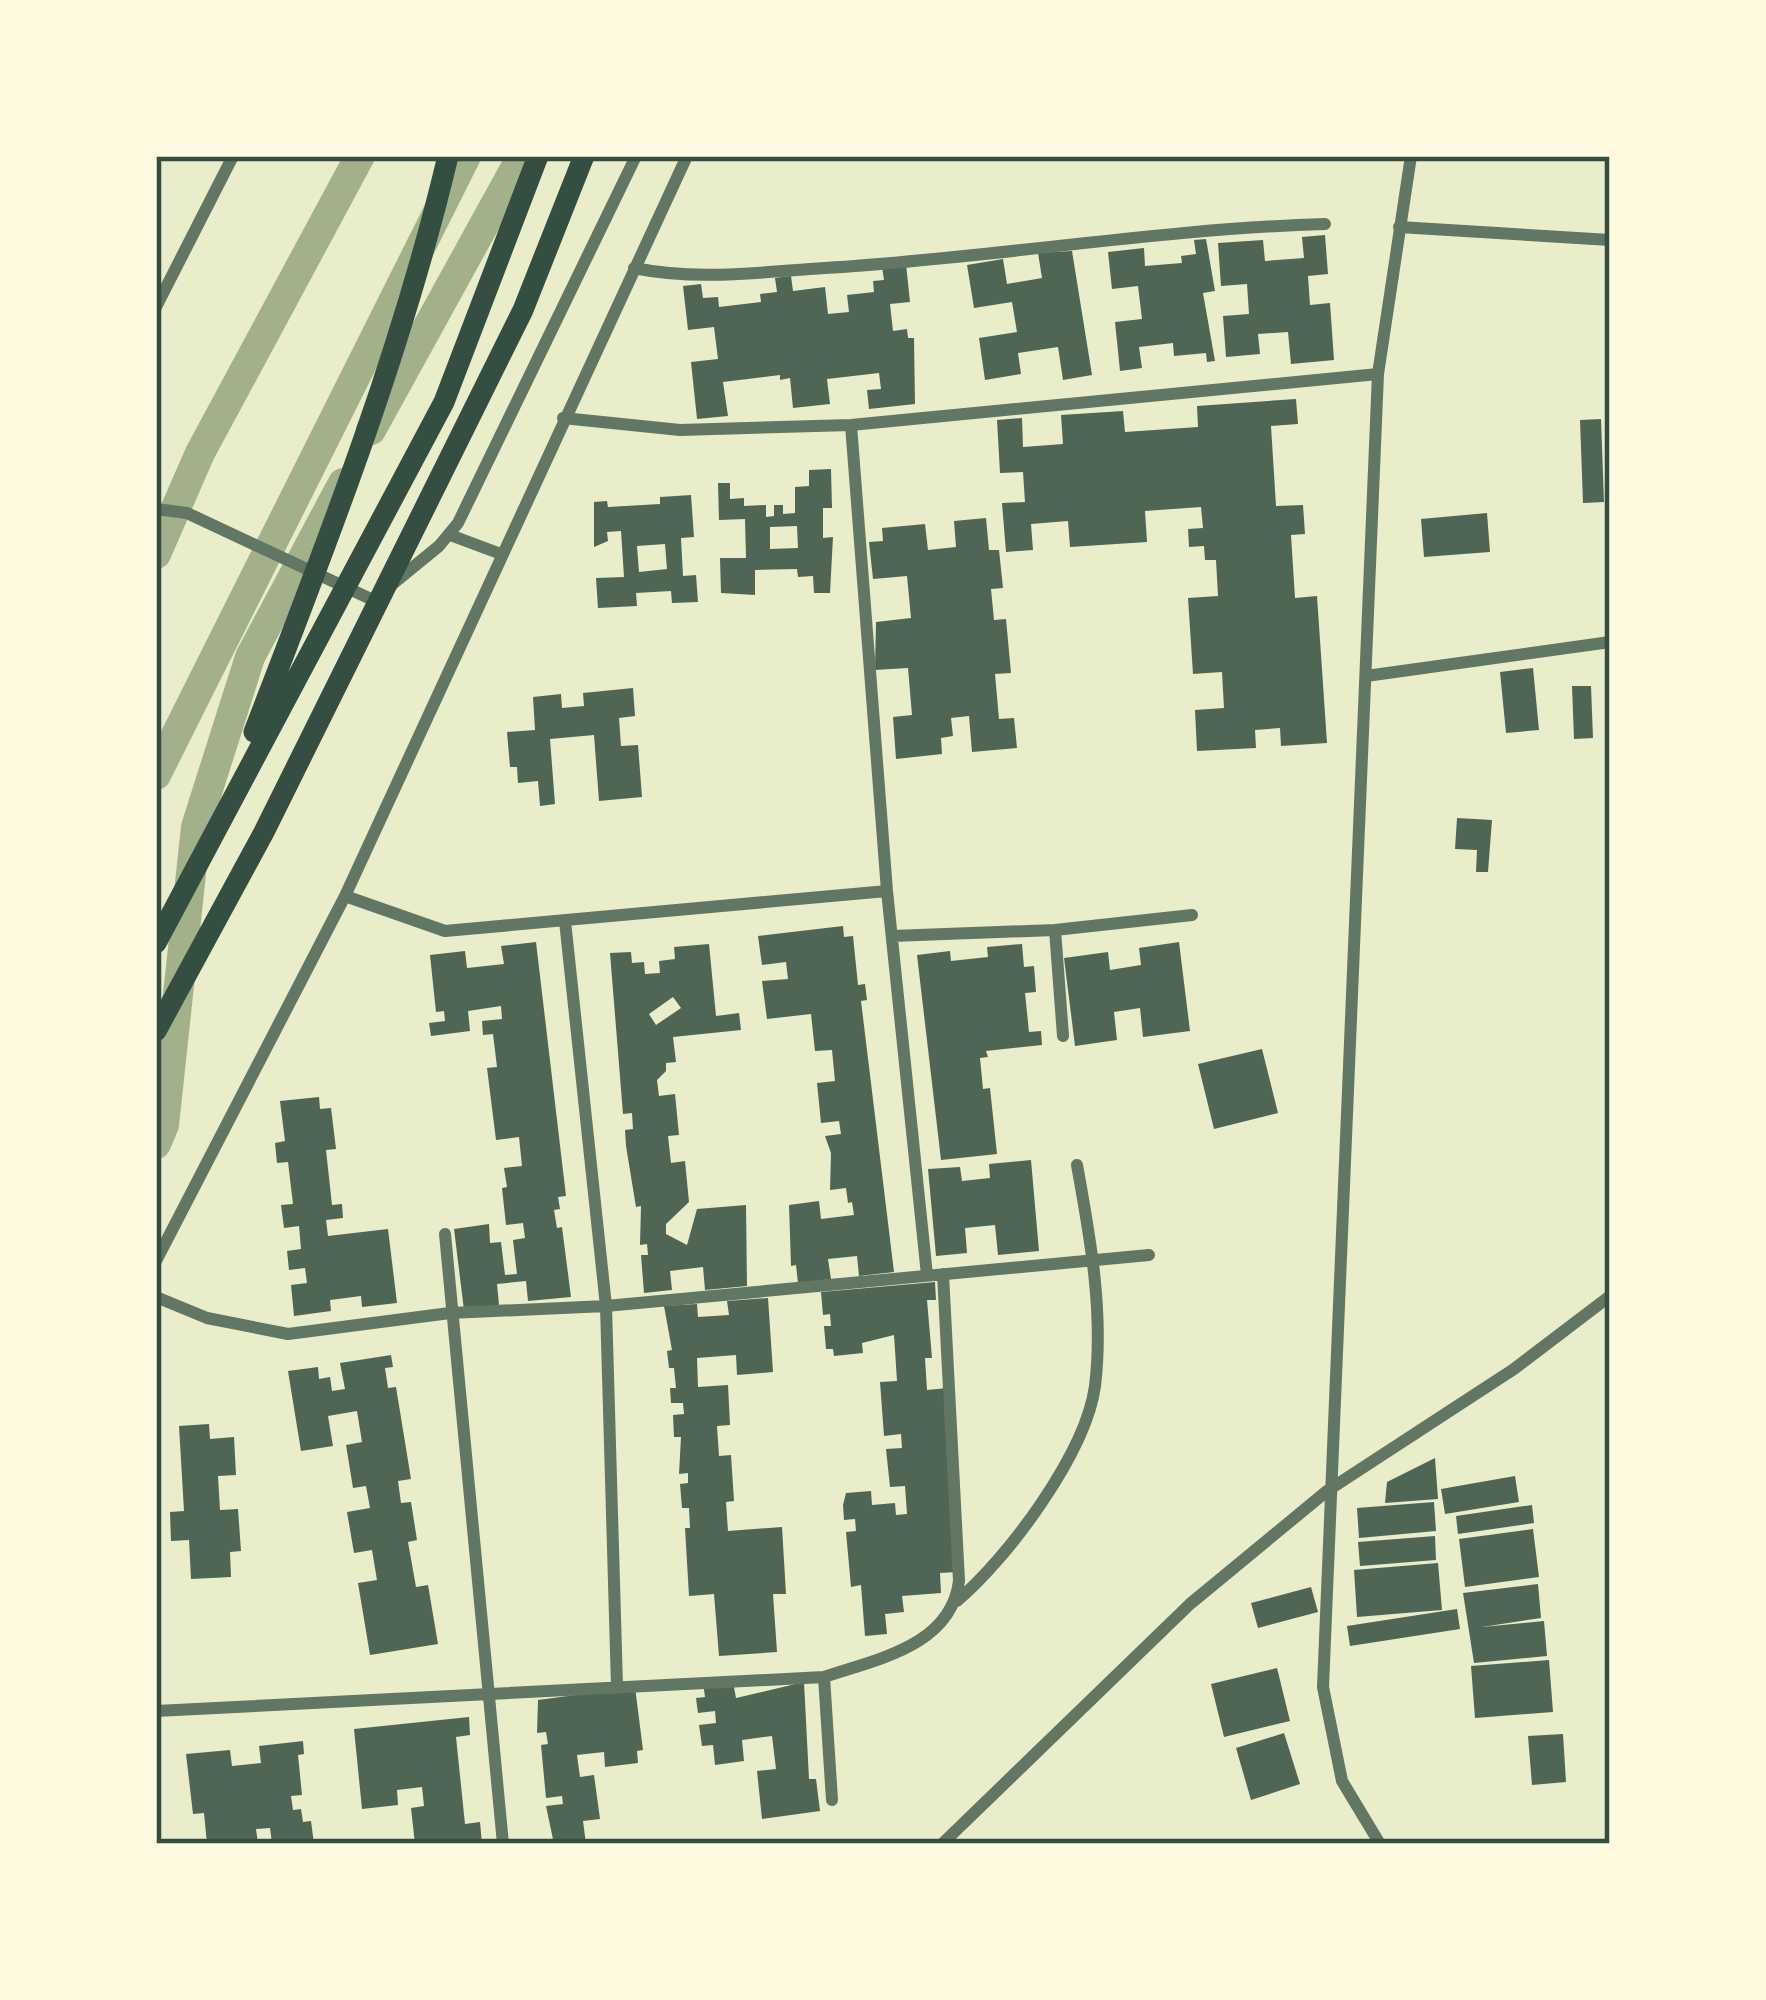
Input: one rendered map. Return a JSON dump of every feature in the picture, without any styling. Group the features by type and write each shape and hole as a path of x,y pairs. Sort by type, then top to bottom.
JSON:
{"highway":[{"path":"221,816 346,495 426,247 448,156"},
{"path":"156,944 444,402 538,156"},
{"path":"156,1031 264,832 523,310 584,156"}],"street":[{"path":"156,307 232,156"},
{"path":"156,509 187,513 373,600 450,535 498,450 636,156"},
{"path":"156,1261 345,896 687,156"},
{"path":"1379,1844 1342,1781 1323,1687 1327,1491 1344,1249 1378,374 1411,156"},
{"path":"634,268 690,277 851,267 944,261 1141,234 1325,224"},
{"path":"1399,227 1610,241"},
{"path":"563,418 680,430 851,425 1378,374"},
{"path":"851,425 887,891 927,1275"},
{"path":"450,535 501,554"},
{"path":"1366,676 1610,642"},
{"path":"345,896 445,931 887,891"},
{"path":"892,936 1055,930 1192,915"},
{"path":"565,922 606,1306 617,1686"},
{"path":"1055,930 1063,1036"},
{"path":"156,1711 824,1677 921,1642 1022,1533 1087,1414 1096,1356 1094,1258 1077,1165"},
{"path":"445,1234 503,1844"},
{"path":"156,1298 238,1327 288,1334 451,1312 606,1306 1149,1256"},
{"path":"944,1274 957,1601"},
{"path":"942,1844 1190,1604 1327,1491 1514,1369 1610,1296"},
{"path":"824,1677 832,1800"}],"building":[{"path":"1325,235 1328,274 1308,276 1310,305 1330,303 1334,360 1291,364 1288,332 1258,334 1260,354 1226,357 1223,316 1249,314 1247,284 1221,286 1218,243 1263,240 1265,261 1304,258 1302,237"},
{"path":"1206,239 1215,291 1203,293 1215,361 1207,362 1206,353 1174,356 1173,343 1139,347 1142,368 1120,371 1115,322 1142,319 1138,286 1112,289 1108,252 1144,248 1145,266 1182,263 1181,256 1196,254 1194,240"},
{"path":"1072,251 1092,375 1063,380 1058,347 1018,353 1021,374 985,380 979,338 1017,332 1012,302 974,308 967,265 1003,259 1007,284 1042,278 1038,253"},
{"path":"906,264 910,302 890,304 893,331 907,329 908,338 914,338 915,404 869,409 867,390 881,389 879,373 827,379 830,404 793,408 790,378 780,380 780,375 723,382 728,416 697,419 691,362 718,359 714,327 688,330 683,286 701,284 703,298 718,297 719,307 761,302 760,294 777,292 775,278 791,276 793,291 825,287 828,314 849,312 847,295 874,292 873,281 884,280 882,267"},
{"path":"1296,399 1298,424 1271,426 1276,506 1303,505 1305,534 1291,535 1295,598 1317,596 1327,743 1281,746 1280,728 1255,730 1256,748 1197,751 1195,710 1224,708 1222,672 1193,674 1188,598 1218,596 1216,560 1205,560 1204,546 1189,547 1188,529 1203,528 1201,507 1145,511 1147,542 1070,547 1068,521 1031,524 1033,550 1006,552 1002,503 1025,502 1023,472 1000,473 997,420 1022,418 1023,447 1063,444 1061,415 1123,411 1125,432 1198,427 1197,406"},
{"path":"1601,419 1604,502 1583,503 1580,420"},
{"path":"831,469 832,508 823,508 823,538 833,537 830,593 814,593 813,576 798,577 797,569 755,570 755,595 721,593 720,558 746,558 745,519 719,520 718,483 730,483 730,499 744,498 744,506 766,505 766,517 774,516 774,505 783,505 783,514 795,513 795,487 809,486 809,470","holes":["797,526 798,548 770,549 770,527"]},
{"path":"691,495 694,537 681,538 683,576 696,575 698,602 672,603 671,591 636,593 637,606 598,608 596,578 624,577 621,531 607,532 608,541 594,547 594,502 607,501 608,507 660,504 660,497","holes":["665,544 667,569 639,572 637,546"]},
{"path":"1487,513 1490,552 1424,557 1421,519"},
{"path":"986,518 989,550 999,550 1003,588 991,589 994,620 1006,619 1011,673 995,674 999,719 1014,718 1017,748 972,752 969,716 951,718 953,736 941,738 942,754 896,759 893,717 912,715 908,668 875,670 876,622 911,618 907,576 873,579 869,542 883,541 882,528 925,524 928,550 956,547 954,521"},
{"path":"1533,668 1539,730 1506,733 1500,672"},
{"path":"1572,686 1591,686 1593,738 1574,739"},
{"path":"633,688 635,716 619,718 621,746 638,745 642,797 599,801 594,735 550,739 555,804 540,806 538,781 518,783 517,767 510,767 507,732 535,730 533,697 561,694 562,708 584,706 583,693"},
{"path":"1457,818 1492,820 1488,872 1476,872 1477,850 1455,849"},
{"path":"843,926 844,937 853,936 858,985 865,984 867,1000 861,1001 894,1272 859,1276 857,1256 828,1259 831,1279 798,1283 796,1265 791,1266 789,1205 819,1201 821,1219 854,1215 846,1188 830,1190 831,1153 825,1136 841,1134 839,1121 821,1123 817,1083 835,1081 832,1050 815,1051 811,1014 767,1019 762,981 788,979 786,962 762,965 758,936"},
{"path":"536,942 566,1196 558,1197 560,1209 554,1210 557,1228 562,1227 571,1297 528,1301 526,1281 497,1284 499,1305 464,1310 454,1229 489,1224 490,1243 501,1242 505,1275 517,1274 513,1240 525,1238 523,1223 506,1225 502,1188 507,1187 504,1168 522,1166 519,1137 496,1140 487,1068 497,1067 493,1034 483,1035 482,1021 502,1019 501,1006 468,1011 470,1031 431,1036 429,1023 445,1021 444,1011 436,1012 430,955 465,951 467,968 504,964 501,946"},
{"path":"1179,942 1190,1031 1143,1037 1140,1008 1114,1012 1117,1040 1075,1046 1064,958 1108,952 1110,970 1141,965 1139,948"},
{"path":"709,944 716,1016 739,1013 741,1030 673,1037 676,1062 666,1063 666,1071 657,1080 659,1096 675,1094 679,1135 668,1136 671,1163 685,1161 689,1202 666,1224 666,1234 687,1245 697,1209 746,1205 747,1286 705,1290 703,1267 670,1271 672,1290 644,1293 641,1255 648,1255 647,1244 640,1245 641,1206 636,1207 626,1146 625,1130 633,1129 632,1113 623,1114 610,953 631,952 632,963 644,962 645,974 660,973 659,961 675,959 674,947","holes":["673,997 681,1008 656,1025 649,1014"]},
{"path":"1022,944 1024,967 1034,966 1036,992 1025,993 1029,1032 1041,1031 1042,1045 986,1051 988,1057 980,1058 983,1089 990,1088 997,1154 941,1160 917,955 950,951 951,961 988,957 987,947"},
{"path":"1262,1049 1278,1113 1214,1129 1198,1064"},
{"path":"319,1097 320,1109 331,1108 336,1149 326,1150 332,1205 342,1204 343,1218 326,1220 328,1236 388,1229 397,1303 362,1307 361,1296 330,1300 331,1311 294,1316 291,1285 307,1283 305,1268 289,1270 287,1251 301,1249 299,1226 284,1228 281,1205 293,1204 288,1162 277,1163 275,1143 285,1141 280,1101"},
{"path":"1031,1160 1039,1251 998,1255 995,1225 965,1228 967,1253 936,1256 928,1169 960,1167 962,1181 990,1178 989,1164"},
{"path":"935,1282 936,1300 927,1300 932,1358 925,1358 927,1390 948,1388 957,1572 940,1573 941,1593 902,1596 904,1612 885,1614 887,1634 865,1636 861,1585 851,1587 846,1532 856,1531 855,1519 844,1520 843,1505 846,1493 871,1491 872,1505 895,1503 896,1515 907,1514 905,1486 890,1487 886,1449 902,1448 901,1434 884,1436 880,1382 897,1381 894,1335 862,1343 863,1353 834,1356 833,1349 826,1349 824,1326 831,1326 830,1314 823,1315 821,1292"},
{"path":"768,1298 773,1372 737,1375 736,1355 697,1358 698,1387 728,1385 730,1425 717,1426 719,1456 731,1455 734,1501 726,1502 728,1531 782,1527 786,1594 773,1594 777,1652 719,1656 714,1594 689,1596 685,1528 690,1528 689,1508 682,1508 680,1484 688,1483 688,1473 679,1474 681,1437 674,1437 673,1415 684,1414 683,1403 671,1403 670,1388 676,1388 674,1368 669,1368 667,1351 672,1350 664,1306 697,1304 698,1317 729,1315 727,1301"},
{"path":"391,1355 393,1367 385,1368 388,1388 396,1387 411,1479 398,1481 401,1503 411,1502 417,1540 408,1542 416,1587 428,1585 438,1644 370,1655 358,1583 377,1580 372,1550 354,1553 347,1512 370,1508 366,1486 353,1488 346,1445 362,1442 357,1411 328,1416 333,1446 301,1451 288,1371 318,1367 319,1379 330,1377 332,1391 345,1389 340,1363"},
{"path":"209,1424 210,1439 234,1437 236,1475 218,1476 220,1510 238,1509 241,1551 230,1552 231,1577 191,1579 189,1540 171,1541 170,1512 184,1511 179,1426"},
{"path":"1435,1458 1438,1499 1385,1503 1387,1482"},
{"path":"1515,1476 1519,1502 1445,1514 1441,1489"},
{"path":"1434,1502 1436,1531 1359,1538 1357,1508"},
{"path":"1532,1505 1534,1523 1458,1534 1456,1516"},
{"path":"1533,1529 1539,1577 1465,1587 1459,1539"},
{"path":"1435,1536 1436,1560 1360,1566 1358,1542"},
{"path":"1438,1563 1442,1610 1357,1617 1354,1570"},
{"path":"1538,1584 1541,1618 1482,1627 1544,1621 1547,1656 1474,1663 1463,1593"},
{"path":"1311,1587 1318,1612 1258,1628 1251,1603"},
{"path":"1457,1609 1460,1629 1350,1646 1347,1626"},
{"path":"1549,1660 1553,1712 1475,1718 1471,1666"},
{"path":"1277,1668 1290,1721 1224,1737 1211,1684"},
{"path":"733,1682 736,1698 804,1682 809,1779 816,1779 820,1811 762,1819 757,1771 776,1769 772,1736 742,1740 744,1761 715,1765 713,1745 702,1746 699,1725 716,1723 715,1711 698,1713 696,1698 705,1697 703,1683"},
{"path":"635,1687 643,1750 637,1751 638,1763 605,1767 604,1752 577,1755 580,1777 594,1775 600,1819 583,1821 586,1844 554,1844 546,1806 563,1804 562,1796 546,1798 541,1745 548,1744 546,1732 537,1733 538,1700"},
{"path":"469,1717 470,1735 456,1737 465,1824 480,1822 482,1844 415,1844 411,1808 424,1806 422,1787 397,1790 398,1805 362,1809 354,1729"},
{"path":"1284,1733 1300,1784 1251,1800 1236,1748"},
{"path":"1563,1734 1566,1782 1532,1785 1528,1736"},
{"path":"303,1741 304,1754 298,1755 302,1795 291,1796 293,1810 301,1809 303,1822 311,1821 314,1844 303,1839 272,1843 270,1828 256,1829 258,1844 207,1844 204,1813 193,1814 186,1754 230,1750 232,1766 261,1763 259,1746"}],"waterway":[{"path":"156,554 200,453 360,156"},
{"path":"156,775 466,156"},
{"path":"371,430 522,156"},
{"path":"156,1144 164,1125 196,827 250,657 343,483"}]}
